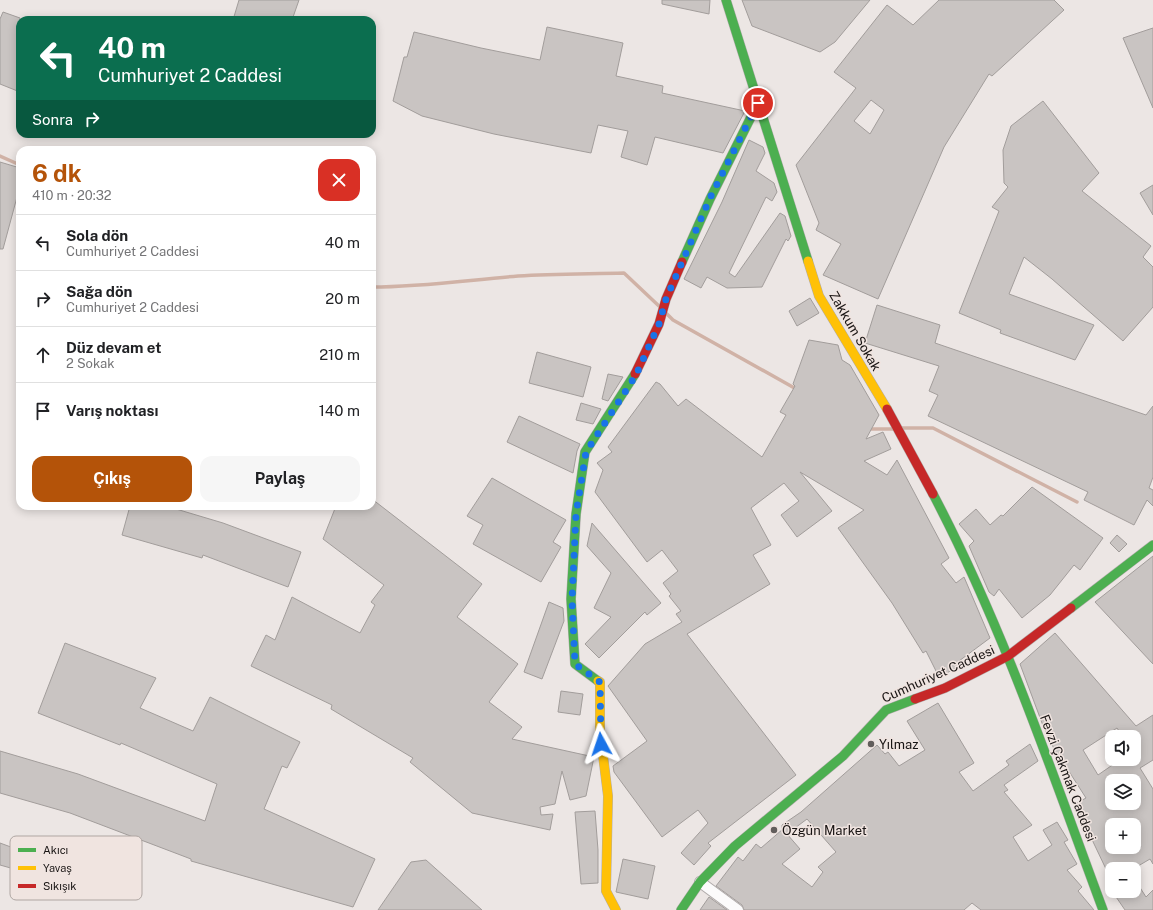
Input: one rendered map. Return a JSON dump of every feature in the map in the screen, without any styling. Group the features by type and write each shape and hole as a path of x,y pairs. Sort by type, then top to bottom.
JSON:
{"street":[{"name":"Zakkum Sokak","path":"726,0 819,296 901,433 958,544 1008,656"},
{"path":"616,910 606,891 608,796 600,731 600,682 575,664 572,600 576,514 586,452 636,375 659,324 666,299 710,198 758,103"},
{"name":"Cumhuriyet Caddesi","path":"681,910 700,882 735,846 843,756 886,710 945,688 1008,656 1153,545"},
{"name":"Fevzi Çakmak Caddesi","path":"1008,656 1103,910"},
{"path":"700,882 738,910"}],"building":[{"path":"239,0 299,0 293,16 234,16"},
{"path":"662,0 710,0 709,14 662,4"},
{"path":"742,0 870,0 835,42 820,52 752,26"},
{"path":"939,0 1054,0 1064,10 992,76 989,74 944,147 878,299 823,275 841,244 816,230 819,223 796,165 856,88 834,72 887,5 913,25","holes":["871,100 884,110 870,134 854,121"]},
{"path":"3,12 16,17 16,90 0,84 0,19"},
{"path":"547,27 623,43 616,76 663,86 662,93 745,111 723,153 655,137 647,165 621,157 628,131 598,125 591,153 494,134 422,116 393,101 404,57 407,57 414,32 540,60"},
{"path":"1153,28 1153,108 1123,38"},
{"path":"1043,101 1099,173 1082,191 1151,246 1143,257 1153,267 1153,307 1123,341 1052,279 1024,257 1009,294 1094,325 1075,360 1000,333 1001,330 959,313 999,211 992,207 1008,187 1004,183 1003,150 1011,126"},
{"path":"749,140 763,147 765,153 756,171 774,183 777,192 772,201 766,197 729,273 735,277 780,213 785,216 791,236 788,241 786,239 762,287 727,288 707,277 701,288 684,279 722,202"},
{"path":"0,162 16,167 16,201 3,249 0,249"},
{"path":"1153,185 1153,215 1140,193"},
{"path":"810,298 819,313 797,326 789,311"},
{"path":"877,305 940,325 935,343 1146,415 1153,406 1153,477 1149,488 1153,490 1153,506 1147,500 1134,525 1084,500 1088,492 928,416 938,395 929,391 939,366 865,343"},
{"path":"809,340 838,345 842,360 850,365 879,415 866,439 883,432 891,449 864,461 887,475 897,460 949,558 941,564 956,583 964,577 990,638 959,661 962,665 939,677 926,651 923,653 892,603 838,528 864,510 800,472 832,511 797,537 781,515 799,501 784,483 751,508 771,545 753,555 770,584 687,634 796,775 708,843 711,846 694,865 681,853 708,823 698,810 662,837 614,772 613,766 647,741 608,686 645,644 682,622 676,614 681,611 669,596 671,594 663,583 678,571 662,550 647,562 595,492 603,470 597,463 612,452 608,447 656,382 660,384 678,406 686,399 762,457 786,415 780,412 795,386 793,384"},
{"path":"537,352 591,367 583,397 529,383"},
{"path":"608,374 623,377 608,401 602,399"},
{"path":"581,403 601,409 593,424 576,420"},
{"path":"519,416 580,444 577,451 573,473 507,442"},
{"path":"492,478 566,520 553,542 561,547 541,582 473,544 483,525 467,516"},
{"path":"1032,487 1103,538 1080,570 1074,565 1050,595 1022,618 999,589 994,596 989,592 969,546 974,541 959,524 976,509 990,525 1001,515 1003,516"},
{"path":"376,502 482,584 457,617 518,664 489,702 522,727 512,739 594,757 586,796 570,800 562,771 555,804 540,807 541,815 553,814 550,830 472,813 410,762 413,758 331,709 332,705 251,666 266,635 275,640 292,597 360,633 375,605 371,602 384,585 323,539 334,510 376,510"},
{"path":"129,510 179,510 223,523 301,552 288,587 203,555 202,558 122,535"},
{"path":"592,523 661,603 647,615 645,612 599,658 585,644 611,617 594,608 611,573 587,546"},
{"path":"1117,535 1127,544 1119,552 1110,543"},
{"path":"1153,556 1153,664 1095,602"},
{"path":"549,602 563,608 564,621 542,679 524,672"},
{"path":"1055,633 1136,726 1153,715 1153,760 1140,768 1153,789 1153,864 1150,859 1141,864 1141,862 1105,862 1105,867 1075,804 1086,798 1063,762 1061,764 1042,723 1020,664"},
{"path":"65,643 156,678 140,708 193,731 210,697 300,742 287,768 282,766 264,809 375,859 353,907 191,861 191,859 142,840 142,836 130,836 70,813 0,793 0,751 78,774 205,821 217,784 121,743 120,745 38,713"},
{"path":"561,691 583,694 580,715 558,712"},
{"path":"938,703 974,763 959,772 973,791 1009,765 1006,761 1030,744 1038,761 1004,785 1008,790 1004,792 1032,825 1013,837 1028,861 1052,845 1043,830 1057,822 1068,840 1064,842 1077,864 1067,870 1082,887 1078,891 1094,910 981,910 972,903 964,910 744,910 742,905 716,886 738,857 743,861 756,844 761,848 783,829 782,825 801,812 877,745 885,754 888,752 899,766 925,750 907,721","holes":["807,819 836,852 818,867 823,872 812,887 782,864 800,849 787,834"]},
{"path":"595,811 598,850 598,883 581,884 575,812"},
{"path":"0,843 10,847 10,868 0,865"},
{"path":"623,859 655,866 648,899 616,892"},
{"path":"426,860 482,910 378,910 411,862"},
{"path":"1141,889 1146,897 1153,890 1153,910 1125,910 1117,898 1141,898"},
{"path":"709,897 727,910 700,910"}],"waterway":[{"path":"0,156 16,163"},
{"path":"376,287 427,285 518,276 624,273 660,307"},
{"path":"666,313 673,320 798,390"},
{"path":"902,428 933,428 1077,502"},
{"path":"868,429 894,429"}],"traffic: fast":[{"path":"726,0 808,261"},
{"path":"682,262 710,199 758,103"},
{"path":"598,681 575,664 571,599 576,514 585,452 635,374"},
{"path":"933,494 982,595 1004,647 1045,752 1103,910"},
{"path":"1071,608 1153,545"},
{"path":"681,910 700,882 735,846 843,756 886,710 915,699"}],"traffic: slow":[{"path":"808,261 819,296 887,409"},
{"path":"598,681 600,682 600,731 608,796 606,891 616,910"}],"traffic: jam":[{"path":"635,374 659,324 666,299 682,262"},
{"path":"887,409 933,494"},
{"path":"915,699 945,688 1008,656 1071,608"}],"place":[{"name":"Yılmaz","path":"871,744"},
{"name":"Özgün Market","path":"774,830"}],"route":[{"path":"601,744 600,682 575,664 572,600 576,514 586,452 636,375 659,324 666,299 710,198 758,103"}]}
